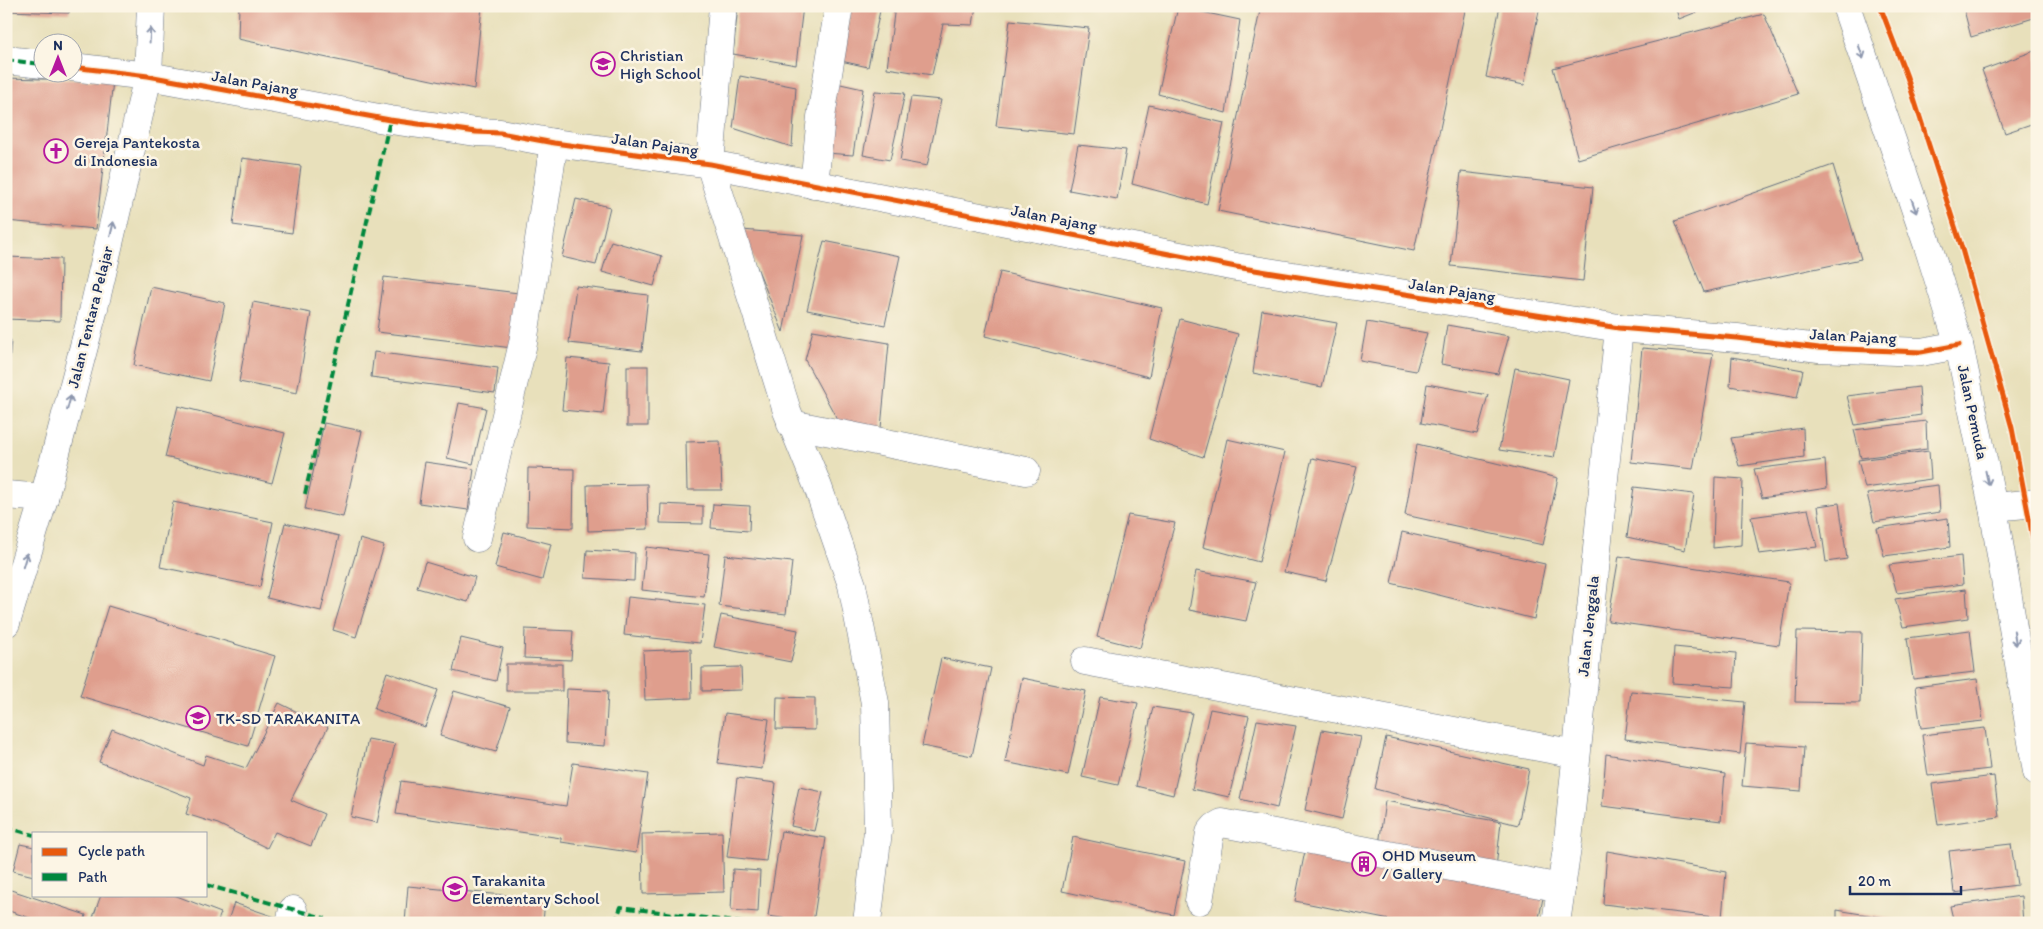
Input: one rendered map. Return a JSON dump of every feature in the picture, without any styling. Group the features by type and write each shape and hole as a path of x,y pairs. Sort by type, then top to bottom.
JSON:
{"street":[{"name":"Jalan Tentara Pelajar","path":"6,623 44,498 93,312 148,76 151,6"},
{"path":"723,6 710,164 791,424 818,486 852,584 874,703 878,831 867,923"},
{"path":"814,185 821,117 839,6"},
{"name":"Jalan Pemuda","path":"1846,6 1928,246 1958,345 1993,507 2037,772"},
{"path":"6,60 32,63"},
{"name":"Jalan Pajang","path":"82,68 148,76 390,120 476,132 500,133 554,143 710,164 1236,267 1619,328 1737,338 1819,348 1921,352 1958,345"},
{"path":"476,538 523,343 554,143"},
{"name":"Jalan Jenggala","path":"1556,923 1568,841 1619,328"},
{"path":"791,424 1026,471"},
{"path":"6,496 44,498"},
{"path":"1993,507 2037,503"},
{"path":"1085,661 1576,754"},
{"path":"1199,901 1210,833 1222,823 1561,888"}],"building":[{"path":"6,6 70,6 69,13 6,11"},
{"path":"239,6 482,6 474,89 238,39"},
{"path":"738,6 803,6 796,65 733,54"},
{"path":"851,6 881,6 868,67 841,61"},
{"path":"895,6 976,6 973,25 943,24 932,75 887,68"},
{"path":"1261,6 1466,6 1414,251 1218,211"},
{"path":"1500,6 1540,6 1524,85 1486,77"},
{"path":"1675,6 1712,6 1679,19"},
{"path":"1963,6 2037,6 2037,17 1971,37"},
{"path":"1178,7 1240,20 1226,113 1158,94"},
{"path":"1764,14 1798,94 1578,159 1553,68"},
{"path":"1010,20 1089,28 1074,134 996,126"},
{"path":"2037,50 2037,122 2005,133 1982,70"},
{"path":"740,76 796,87 792,147 733,128"},
{"name":"Gereja Pantekosta di Indonesia","path":"6,78 32,79 32,82 113,81 96,229 6,221"},
{"path":"836,83 863,89 853,155 826,153"},
{"path":"875,91 905,93 890,160 863,155"},
{"path":"911,97 941,100 927,166 900,161"},
{"path":"1149,105 1224,123 1207,204 1132,184"},
{"path":"1078,145 1126,150 1117,199 1069,190"},
{"path":"242,158 301,166 292,233 233,225"},
{"path":"1833,165 1861,259 1704,292 1675,221"},
{"path":"1461,172 1593,187 1583,281 1451,266"},
{"path":"576,199 610,207 596,265 562,257"},
{"path":"742,230 803,235 783,332"},
{"path":"611,241 662,256 654,286 602,272"},
{"path":"824,241 900,256 885,325 807,310"},
{"path":"6,257 61,259 60,321 6,319"},
{"path":"1000,272 1162,308 1149,377 985,336"},
{"path":"384,277 527,294 521,349 377,332"},
{"path":"576,286 648,295 642,351 569,343"},
{"path":"151,287 225,303 209,381 134,365"},
{"path":"253,302 311,313 297,393 239,382"},
{"path":"1262,310 1337,323 1322,387 1253,373"},
{"path":"1180,319 1238,334 1203,457 1149,439"},
{"path":"1367,322 1427,333 1416,371 1360,361"},
{"path":"1447,325 1509,336 1498,374 1441,364"},
{"path":"813,330 889,343 881,428 842,428 805,360"},
{"path":"6,339 11,340 8,380 6,380"},
{"path":"1642,348 1713,354 1693,469 1631,462"},
{"path":"374,352 498,368 495,393 371,377"},
{"path":"1732,357 1803,370 1797,398 1730,386"},
{"path":"567,358 609,362 603,414 562,410"},
{"path":"627,366 648,366 648,426 627,426"},
{"path":"1515,368 1569,379 1554,458 1499,450"},
{"path":"1427,384 1488,395 1477,434 1421,423"},
{"path":"1919,387 1921,415 1855,425 1847,396"},
{"path":"459,403 486,408 473,464 447,458"},
{"path":"178,406 285,433 272,483 165,457"},
{"path":"1926,421 1927,449 1861,458 1854,430"},
{"path":"324,423 362,431 343,517 305,509"},
{"path":"1803,428 1804,457 1739,466 1731,438"},
{"path":"1227,439 1285,452 1259,562 1203,547"},
{"path":"720,441 722,490 687,490 686,442"},
{"path":"1417,444 1558,478 1543,545 1405,515"},
{"path":"1929,451 1931,479 1865,488 1858,460"},
{"path":"1312,458 1357,467 1326,581 1284,572"},
{"path":"1825,460 1827,488 1762,498 1754,469"},
{"path":"425,462 474,469 468,510 419,503"},
{"path":"528,468 574,469 573,528 527,526"},
{"path":"1715,477 1743,479 1741,545 1713,548"},
{"path":"647,484 648,529 588,531 587,485"},
{"path":"1938,485 1940,512 1874,522 1867,494"},
{"path":"1634,487 1694,494 1685,550 1627,537"},
{"path":"173,502 273,522 260,587 160,567"},
{"path":"1839,503 1847,559 1826,562 1818,506"},
{"path":"661,504 703,506 703,524 660,523"},
{"path":"713,504 750,506 749,531 711,528"},
{"path":"1808,509 1817,547 1759,554 1751,517"},
{"path":"1128,515 1175,523 1140,648 1097,637"},
{"path":"1948,518 1950,547 1884,556 1877,528"},
{"path":"285,523 339,536 321,611 267,598"},
{"path":"504,532 551,544 542,580 495,567"},
{"path":"1402,532 1545,564 1534,619 1391,583"},
{"path":"360,539 384,546 356,637 333,630"},
{"path":"646,547 709,554 704,597 642,590"},
{"path":"587,550 635,553 634,581 585,578"},
{"path":"725,555 792,562 786,614 719,606"},
{"path":"1619,556 1789,582 1779,645 1608,621"},
{"path":"1961,556 1963,584 1897,593 1889,565"},
{"path":"425,562 475,577 468,602 417,588"},
{"path":"1196,571 1256,582 1246,621 1189,610"},
{"path":"1966,589 1968,618 1903,627 1895,599"},
{"path":"628,597 705,605 700,643 624,635"},
{"path":"108,606 275,656 248,746 80,696"},
{"path":"721,615 798,630 791,662 714,647"},
{"path":"525,629 573,631 571,660 524,658"},
{"path":"1970,630 1975,672 1913,679 1907,638"},
{"path":"1797,631 1862,632 1860,703 1795,702"},
{"path":"461,638 503,648 496,681 453,671"},
{"path":"1674,647 1736,653 1734,687 1672,683"},
{"path":"691,649 692,698 645,700 643,651"},
{"path":"941,658 991,668 972,756 922,746"},
{"path":"506,664 562,664 562,691 506,691"},
{"path":"741,667 742,690 702,691 702,668"},
{"path":"387,672 438,690 425,727 374,709"},
{"path":"1022,678 1086,691 1068,775 1005,762"},
{"path":"1977,679 1983,721 1921,728 1915,687"},
{"path":"567,689 608,691 605,746 565,743"},
{"path":"454,691 510,707 496,752 440,736"},
{"path":"1631,691 1745,702 1740,754 1625,739"},
{"path":"777,697 815,698 815,730 776,729"},
{"path":"1100,697 1138,703 1118,785 1082,777"},
{"path":"279,703 328,727 291,800 324,814 311,846 275,832 267,848 218,824 186,814 191,798 99,762 112,729 203,765 206,755 246,768"},
{"path":"1153,707 1192,713 1173,795 1136,786"},
{"path":"1210,709 1249,716 1229,797 1192,789"},
{"path":"725,713 769,719 762,769 718,763"},
{"path":"1257,720 1296,726 1277,808 1240,799"},
{"path":"1985,728 1990,769 1928,776 1922,735"},
{"path":"1322,730 1361,737 1342,819 1305,810"},
{"path":"1386,737 1529,769 1518,825 1375,789"},
{"path":"368,739 395,744 377,823 351,817"},
{"path":"1746,743 1804,747 1801,791 1742,786"},
{"path":"1606,754 1725,774 1721,821 1602,806"},
{"path":"573,763 648,774 636,853 561,842 561,838 396,814 401,781 566,806"},
{"path":"1994,776 1999,817 1938,825 1932,784"},
{"path":"737,778 776,783 766,861 727,857"},
{"path":"799,787 823,792 814,831 791,826"},
{"path":"1385,801 1501,822 1496,868 1379,845"},
{"path":"781,831 826,838 813,923 768,916"},
{"path":"722,832 724,892 643,894 642,834"},
{"path":"1073,837 1185,861 1174,915 1062,891"},
{"name":"OHD Museum / Gallery","path":"1307,841 1545,888 1538,923 1405,923 1295,901"},
{"path":"20,844 32,847 32,876 13,871"},
{"path":"2011,844 2017,885 1954,893 1949,851"},
{"path":"1607,851 1726,872 1722,918 1603,904"},
{"path":"733,869 760,871 758,912 731,910"},
{"path":"408,886 545,899 543,923 405,923"},
{"path":"11,890 86,915 84,923 45,923 6,910 6,902"},
{"path":"101,896 177,896 221,913 217,923 91,923"},
{"path":"2021,896 2023,923 1954,923 1950,906"},
{"path":"234,903 278,918 276,923 227,923"},
{"path":"1837,910 1910,922 1910,923 1837,923"}],"marked path":[{"path":"6,60 32,63"},
{"path":"305,494 390,120"},
{"path":"6,827 32,834"},
{"path":"208,886 324,918 324,923"},
{"path":"615,923 621,907 743,923"}],"cycle path":[{"path":"1880,6 1907,77 1960,242 2012,428 2037,560"},
{"path":"82,68 148,76 390,120 476,132 500,133 554,143 710,164 1236,267 1619,328 1737,338 1819,348 1921,352 1959,345"}],"place":[{"name":"Christian High School","path":"603,64"},
{"name":"Gereja Pantekosta di Indonesia","path":"56,151"},
{"name":"TK-SD TARAKANITA","path":"198,718"},
{"name":"OHD Museum / Gallery","path":"1364,864"},
{"name":"Tarakanita Elementary School","path":"455,889"}]}
